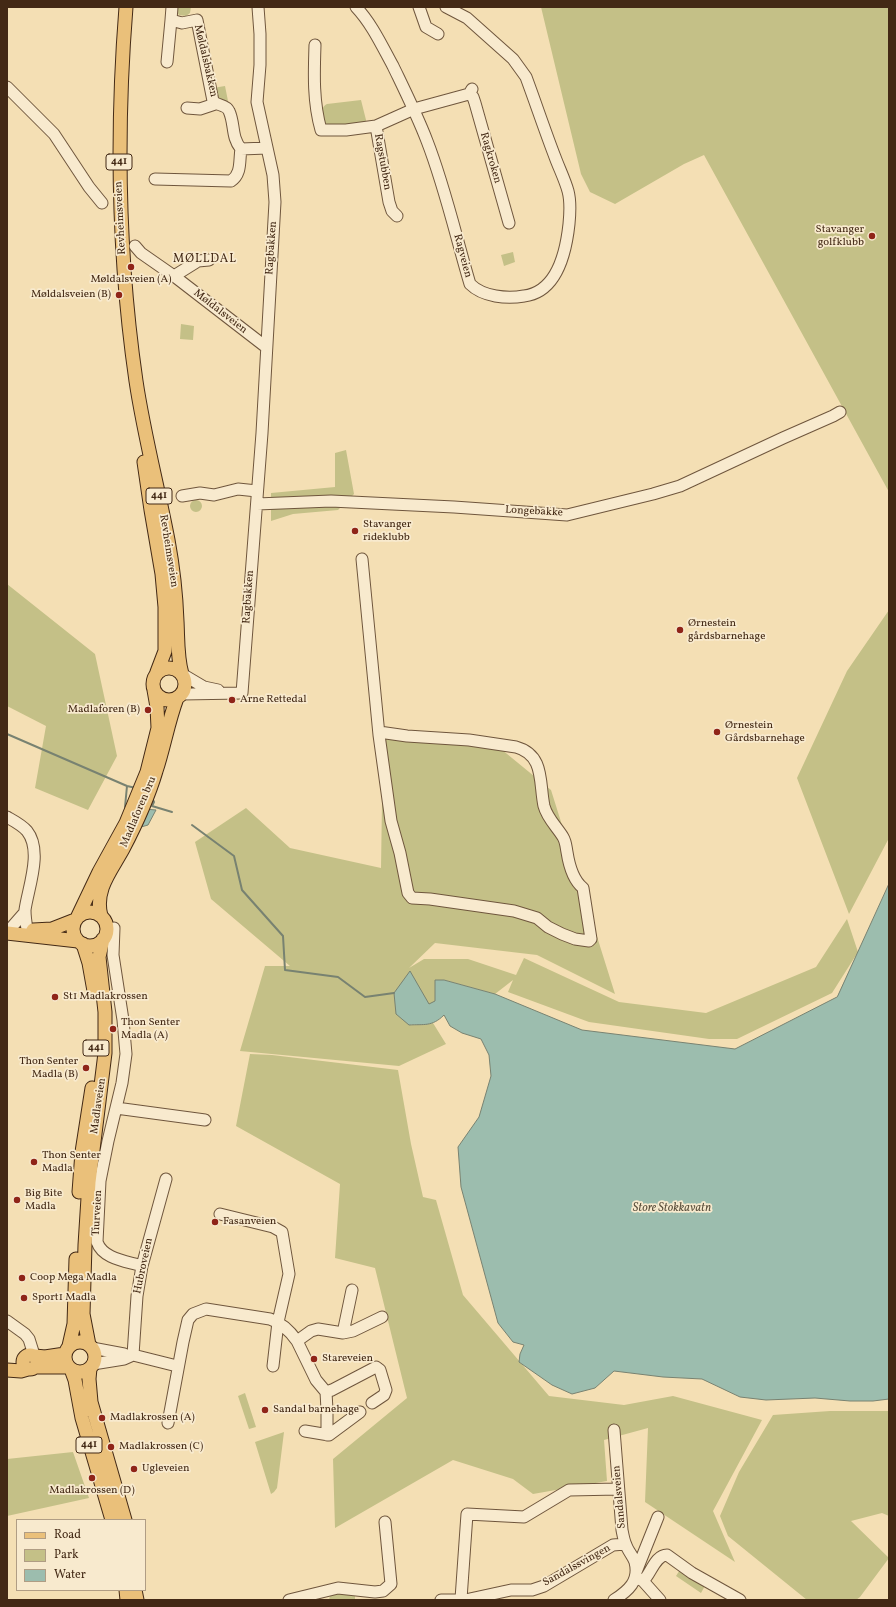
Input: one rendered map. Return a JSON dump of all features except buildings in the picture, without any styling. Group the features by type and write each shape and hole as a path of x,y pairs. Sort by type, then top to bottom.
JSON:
{"main road":[{"name":"Revheimsveien","path":"126,7 120,116 120,195 125,287 132,354 140,404 150,447 172,566 177,614 178,655 182,674"},
{"name":"Revheimsveien","path":"140,404 145,470 162,574 165,607 165,651 157,672"},
{"path":"157,672 161,669 170,667 175,668 182,674"},
{"name":"441","path":"156,758 158,707 154,690 154,679 157,672"},
{"name":"441","path":"156,758 170,718 185,686 182,674"},
{"path":"154,690 157,695 168,700 179,696"},
{"name":"Madlaforen bru","path":"110,861 140,815 156,758"},
{"name":"441","path":"103,939 106,925 101,916 99,902 110,861"},
{"name":"441","path":"81,943 73,934 73,929 77,918 110,861"},
{"path":"8,929 52,929 87,912 101,916"},
{"path":"8,929 91,946 103,939"},
{"name":"Madlaveien","path":"91,1347 83,1314 85,1245 89,1182 105,1054 105,1012 99,957 103,939"},
{"name":"Madlaveien","path":"67,1350 74,1324 82,1159 94,1079 96,1048 94,990 89,963 81,943"},
{"path":"7,1362 45,1357 67,1350 77,1342 81,1342 91,1347"},
{"name":"441","path":"91,1347 94,1355 88,1379 91,1402 125,1519"},
{"name":"441","path":"67,1350 66,1362 75,1380 82,1418 112,1519"},
{"path":"30,1360 79,1371 91,1366"},
{"path":"7,1370 23,1370 30,1360"}],"street":[{"path":"167,62 172,7"},
{"name":"Ragbakken","path":"179,696 242,692 262,432 275,202 273,175 257,102 260,65 258,7"},
{"name":"Ragveien","path":"356,7 367,21 385,50 414,109 442,184 470,284 474,288 505,298 528,296 538,292 554,276 567,243 570,212 568,191 528,83 521,69 467,18 446,7"},
{"path":"419,7 426,27 438,34"},
{"name":"Møldalsbakken","path":"170,20 182,23 197,20 214,104"},
{"name":"Ragstubben","path":"315,45 314,86 316,112 320,130 336,131 376,126 389,202 392,211 397,216"},
{"path":"7,87 54,134 89,188 102,203"},
{"name":"Ragkroken","path":"376,126 414,109 470,91 475,103 509,223"},
{"name":"Møldalsbakken","path":"187,108 200,109 214,104 224,106 230,112 236,142 241,148"},
{"path":"155,178 231,181 236,178 238,173 241,148 267,148"},
{"name":"Møldalsveien","path":"135,246 141,253 174,276 266,347"},
{"path":"174,276 198,261 209,260"},
{"name":"Longebakke","path":"256,504 331,501 454,507 566,515 680,486 840,412"},
{"path":"182,496 200,493 214,495 238,489 257,491"},
{"path":"362,559 379,732 392,821 408,893 412,898 430,898 514,911 537,918 548,928 575,939 589,941 591,939 583,888 577,883 570,866 563,838 544,807 542,782 538,766 530,754 523,749 516,747 469,740 406,736 379,732"},
{"path":"182,674 204,687 230,692"},
{"path":"7,817 18,823 28,832 32,840 34,854 33,868 25,912 27,929"},
{"path":"8,929 25,912"},
{"name":"Tiurveien","path":"114,928 113,955 124,1020 126,1054 122,1083 100,1181 97,1242 99,1249 107,1254 142,1266"},
{"path":"116,1108 205,1120"},
{"name":"Hubroveien","path":"130,1356 142,1266 166,1179"},
{"path":"220,1214 273,1227 282,1232 289,1274 278,1322 273,1366"},
{"path":"343,1333 352,1290"},
{"path":"168,1423 177,1366 188,1320 193,1314 206,1308 278,1322 289,1331 297,1341 316,1380 326,1392 327,1435"},
{"path":"297,1341 311,1331 318,1329 343,1333 353,1331 382,1317"},
{"path":"9,1323 30,1339 30,1360"},
{"path":"91,1347 177,1366"},
{"path":"91,1366 124,1359 130,1356"},
{"path":"326,1392 376,1367 380,1370 386,1390 384,1395 372,1403"},
{"path":"305,1431 327,1435 330,1434 360,1412"},
{"name":"Sandalsveien","path":"614,1430 622,1530 625,1544 634,1562 638,1577"},
{"path":"464,1600 467,1514 524,1516 569,1490 618,1490"},
{"path":"614,1600 624,1593 638,1577 658,1517"},
{"path":"289,1600 327,1595 338,1588 375,1592 383,1591 391,1584 385,1522"},
{"name":"Sandalssvingen","path":"441,1600 464,1600 511,1590 532,1590 544,1586 613,1545 625,1544"},
{"path":"638,1577 650,1574 660,1557 667,1555 692,1574 740,1600"},
{"path":"638,1577 660,1600"}],"green space":[{"path":"177,7 191,7 190,13 186,16 179,15 177,12"},
{"name":"Stavanger golfklubb","path":"541,7 889,7 889,492 704,155 684,164 615,204 590,192 581,174"},
{"path":"225,86 228,101 218,98 213,88"},
{"path":"361,100 367,124 324,125 322,111 327,104"},
{"path":"513,252 515,262 504,266 501,255"},
{"path":"181,324 194,326 193,340 180,339"},
{"path":"346,450 354,494 338,510 293,514 271,521 271,493 335,487 335,453"},
{"path":"194,500 198,500 202,506 198,512 194,512 190,508 190,504"},
{"path":"7,584 95,654 117,756 88,810 35,788 46,726 7,706"},
{"path":"889,610 889,838 849,914 797,778 847,671"},
{"path":"383,737 501,749 551,790 615,994 537,955 435,943 409,968 424,959 468,959 516,975 524,958 619,1002 706,1013 816,967 847,919 858,952 832,993 737,1039 709,1039 589,1022 508,992 513,980 495,994 444,980 435,981 435,1002 429,1005 409,1025 433,1023 446,1044 399,1066 240,1051 265,966 290,966 211,899 195,842 246,808 290,848 381,868"},
{"path":"250,1054 272,1055 398,1070 411,1144 423,1197 436,1200 463,1295 549,1396 624,1405 673,1396 762,1420 713,1511 735,1562 645,1502 648,1428 604,1440 607,1481 533,1494 513,1479 453,1460 335,1528 333,1459 407,1398 375,1268 335,1258 340,1184 236,1126"},
{"path":"245,1393 256,1427 249,1429 238,1396"},
{"path":"830,1411 889,1411 889,1516 882,1513 851,1521 889,1558 860,1597 856,1600 807,1600 728,1536 720,1516 739,1472 773,1415"},
{"path":"284,1432 277,1488 271,1494 255,1442"},
{"path":"73,1452 89,1498 7,1516 7,1459"},
{"path":"683,1565 707,1582 701,1593 676,1576"},
{"path":"355,1590 355,1600 329,1600 331,1591"}],"water":[{"path":"133,808 156,810 148,825 134,829"},
{"name":"Store Stokkavatn","path":"889,884 889,1399 873,1401 815,1398 766,1400 740,1397 702,1379 663,1377 614,1371 595,1388 572,1394 552,1385 519,1362 520,1354 524,1345 513,1342 498,1323 461,1187 458,1147 479,1117 491,1076 489,1055 481,1039 462,1033 450,1026 444,1015 432,1023 424,1025 409,1025 396,1014 394,993 410,971 429,1004 435,1001 435,980 444,980 495,994 582,1030 735,1049 837,997"}],"waterway":[{"path":"7,734 127,786 136,788"},
{"path":"127,786 125,807 128,807"},
{"path":"152,798 154,802 152,806"},
{"path":"152,806 172,812"},
{"path":"192,825 234,856 242,890 283,936 285,970 338,977 365,997 394,993"}],"place":[{"name":"Stavanger golfklubb","path":"872,236"},
{"name":"Møldalsveien (A)","path":"131,267"},
{"name":"Møldalsveien (B)","path":"119,295"},
{"name":"Stavanger rideklubb","path":"355,531"},
{"name":"Ørnestein gårdsbarnehage","path":"680,630"},
{"name":"Arne Rettedal","path":"232,700"},
{"name":"Madlaforen (B)","path":"148,710"},
{"name":"Ørnestein Gårdsbarnehage","path":"717,732"},
{"name":"St1 Madlakrossen","path":"55,997"},
{"name":"Thon Senter Madla (A)","path":"113,1029"},
{"name":"Thon Senter Madla (B)","path":"86,1068"},
{"name":"Thon Senter Madla","path":"34,1162"},
{"name":"Big Bite Madla","path":"17,1200"},
{"name":"Fasanveien","path":"215,1222"},
{"name":"Coop Mega Madla","path":"22,1278"},
{"name":"Sport1 Madla","path":"24,1298"},
{"name":"Stareveien","path":"314,1359"},
{"name":"Sandal barnehage","path":"265,1410"},
{"name":"Madlakrossen (A)","path":"102,1418"},
{"name":"Madlakrossen (C)","path":"111,1447"},
{"name":"Ugleveien","path":"134,1469"},
{"name":"Madlakrossen (D)","path":"92,1478"}],"district":[{"name":"MØLLDAL","path":"205,260"}]}
